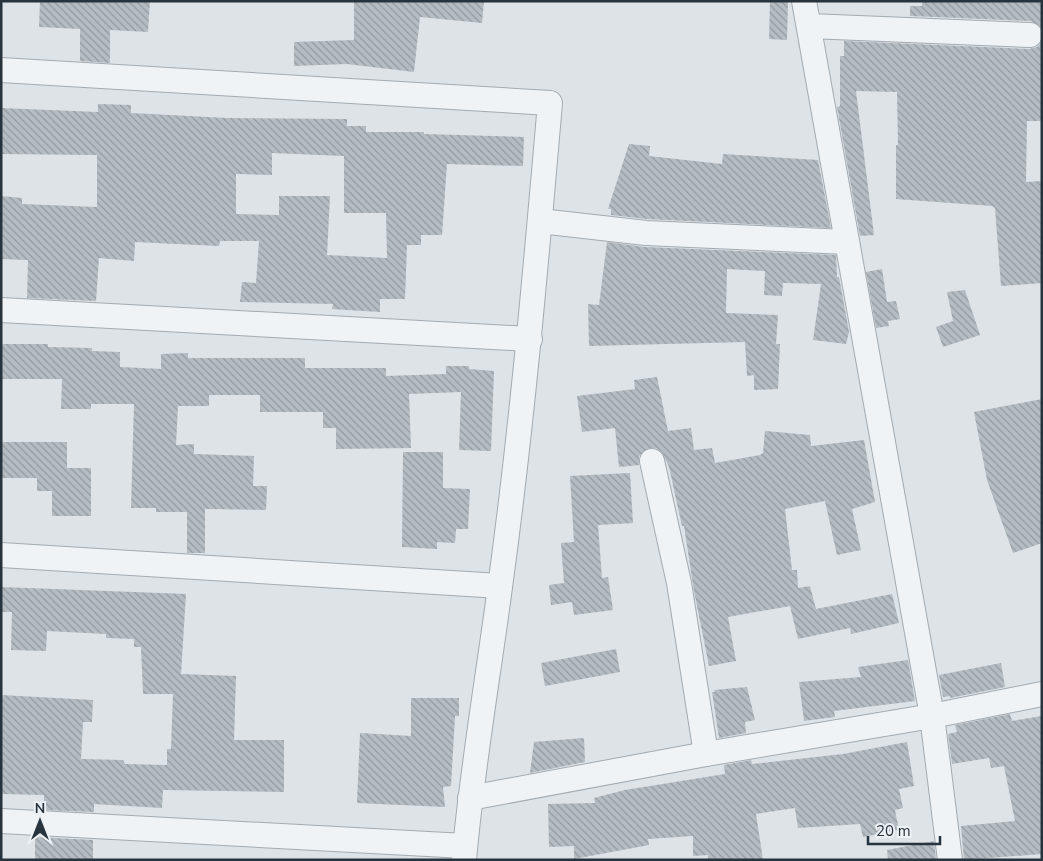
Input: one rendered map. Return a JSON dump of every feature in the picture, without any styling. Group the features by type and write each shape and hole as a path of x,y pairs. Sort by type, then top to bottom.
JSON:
{"street":[{"path":"804,1 932,716 950,860"},
{"path":"809,26 1030,35"},
{"path":"1,70 550,103 530,338 500,586 464,853 1,821"},
{"path":"540,221 646,233 847,242"},
{"path":"1,310 530,338"},
{"path":"652,461 680,583 706,754"},
{"path":"1,555 500,586"},
{"path":"470,798 706,754 932,716 1042,694"}],"building":[{"path":"40,1 150,1 148,32 110,30 110,63 80,61 80,29 39,27"},
{"path":"354,1 484,1 482,23 420,17 414,72 347,64 294,66 294,42 354,40"},
{"path":"770,1 788,1 787,40 769,39"},
{"path":"922,1 1042,1 1042,28 1031,21 910,16 910,6 922,6"},
{"path":"844,41 1029,49 1037,47 1042,42 1042,121 1027,121 1026,182 1041,181 1042,283 1001,286 995,208 992,206 896,199 897,92 856,91 874,235 860,236 837,107 840,106 840,56 844,56"},
{"path":"98,104 131,105 131,113 227,118 347,119 347,126 366,126 366,132 424,132 424,134 524,137 523,166 447,164 442,235 421,235 421,245 407,245 405,299 380,299 380,312 332,309 333,304 240,302 242,282 256,283 259,241 220,241 219,246 135,242 134,261 99,258 96,301 27,298 28,260 1,259 1,196 22,198 22,204 97,207 97,155 1,154 1,108 98,112","holes":["272,153 344,156 344,213 386,213 387,258 327,255 330,196 279,196 279,215 236,214 236,174 272,175"]},
{"path":"629,144 650,146 649,156 722,164 723,154 818,160 831,228 647,219 611,215 611,209 608,209"},
{"path":"607,242 645,247 836,255 837,277 839,277 849,332 846,344 813,340 821,284 783,283 782,296 764,295 765,271 727,269 726,313 778,315 776,344 780,344 778,389 754,390 754,375 747,376 745,342 589,346 588,304 599,305"},
{"path":"882,269 887,302 896,301 900,319 888,321 889,326 876,328 866,272"},
{"path":"965,290 980,335 943,347 936,327 953,321 947,292"},
{"path":"1,344 48,344 48,347 92,348 92,351 120,352 120,367 161,369 161,354 188,353 188,358 305,358 305,368 386,368 386,376 446,374 446,366 469,366 469,369 494,371 491,451 459,450 461,392 409,394 411,448 336,449 336,428 323,428 323,412 260,412 260,395 209,395 209,406 178,406 176,445 194,444 194,454 254,456 253,486 267,486 266,510 205,509 205,553 187,553 187,512 156,512 156,508 131,508 134,404 91,404 91,409 61,409 62,379 2,379"},
{"path":"657,377 668,431 691,428 694,450 712,448 715,463 760,455 763,453 765,431 810,435 811,446 864,440 875,502 852,509 861,550 837,555 825,501 785,509 792,570 797,570 798,588 810,586 816,609 892,594 899,623 851,634 850,628 798,639 790,606 728,617 736,661 709,666 694,591 684,526 682,526 669,467 662,452 656,448 649,448 639,456 639,465 619,467 615,428 582,432 577,396 635,389 634,380"},
{"path":"1042,399 1042,543 1013,553 987,480 974,412"},
{"path":"1,442 67,442 67,468 91,468 91,516 52,516 52,491 37,491 37,478 1,478"},
{"path":"403,452 443,452 443,488 470,489 468,529 456,529 455,543 437,542 437,549 402,547"},
{"path":"630,473 633,523 598,525 602,578 608,577 613,610 574,615 572,602 551,605 549,585 564,583 561,543 574,542 570,476"},
{"path":"1,587 186,594 181,674 236,676 234,740 284,740 284,792 163,790 162,808 94,804 94,812 44,810 44,795 1,794 1,695 93,700 92,722 83,722 81,759 123,760 125,764 167,765 167,749 171,749 173,694 143,694 141,647 134,647 134,639 106,638 106,634 47,631 46,651 11,650 12,612 1,612"},
{"path":"616,649 620,672 545,686 541,663"},
{"path":"908,660 915,701 834,711 835,717 804,721 799,682 861,677 858,667"},
{"path":"1001,663 1005,687 950,698 950,696 943,697 939,675"},
{"path":"747,687 755,720 745,722 746,733 719,738 712,692 715,692 714,690"},
{"path":"411,698 459,698 459,716 455,716 451,786 443,787 445,807 357,803 360,733 411,736"},
{"path":"1010,714 1012,721 1042,716 1042,854 964,860 961,826 1015,821 1004,766 991,768 989,758 952,764 948,734 957,732 955,725"},
{"path":"584,738 585,762 530,773 534,742"},
{"path":"907,742 914,786 899,789 903,808 895,810 899,830 863,837 860,824 798,828 795,808 756,814 763,860 708,860 708,855 693,856 693,836 648,839 649,845 574,859 574,846 549,847 548,804 595,803 594,798 625,790 725,774 724,765 751,760 752,764 843,754"},
{"path":"35,837 93,840 93,860 35,860"},
{"path":"934,841 936,860 888,860 887,850"}]}
